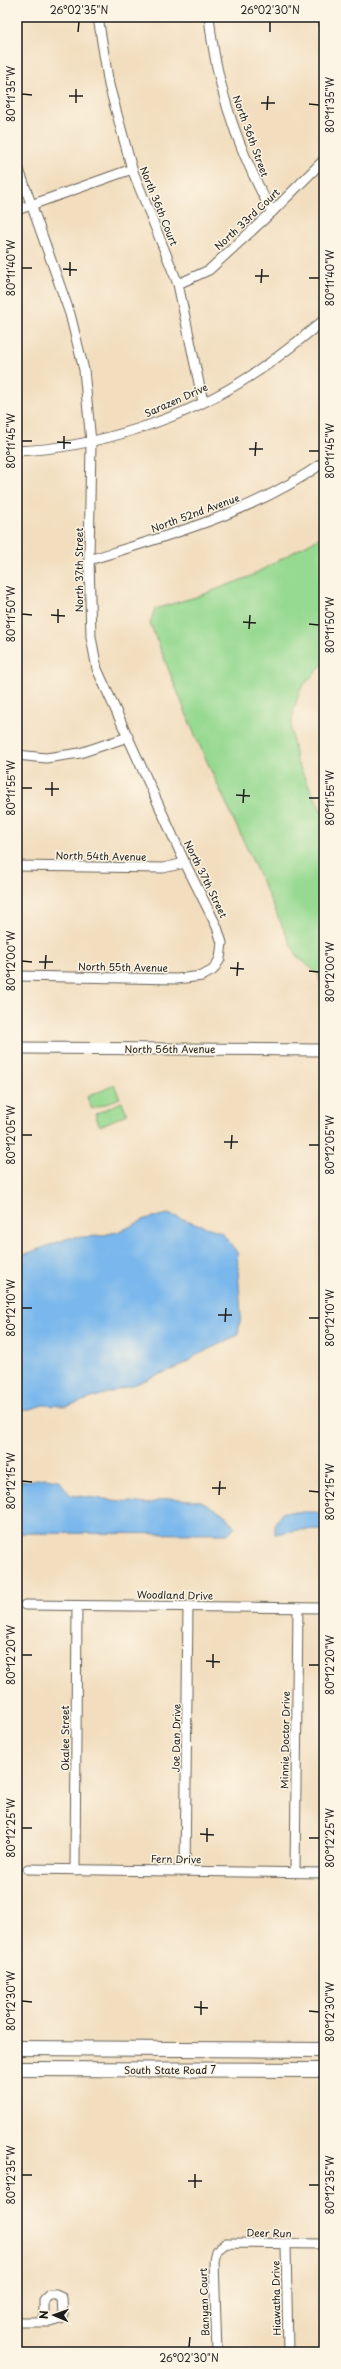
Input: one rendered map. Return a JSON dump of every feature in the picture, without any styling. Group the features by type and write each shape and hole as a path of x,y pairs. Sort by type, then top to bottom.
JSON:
{"main road":[{"name":"South State Road 7","path":"17,2048 324,2050"},
{"path":"17,2058 32,2048"},
{"path":"203,2070 220,2060 226,2050"},
{"name":"South State Road 7","path":"17,2069 324,2070"}],"street":[{"name":"North 36th Court","path":"98,17 109,85 132,169 178,284 203,402"},
{"name":"North 36th Street","path":"209,17 211,41 228,110 251,174 272,212"},
{"path":"322,17 324,24"},
{"name":"North 33rd Court","path":"178,284 209,270 272,212 324,160"},
{"name":"North 37th Street","path":"17,164 30,205 70,314 84,370 92,442 89,560 91,637 97,669 185,863 217,927 222,943 220,959"},
{"path":"17,210 132,169"},
{"name":"Sarazen Drive","path":"17,451 48,450 92,442 132,431 203,402 251,376 291,347 324,320"},
{"name":"North 52nd Avenue","path":"89,560 181,531 241,509 309,473 324,462"},
{"path":"17,755 46,758 80,753 128,737"},
{"name":"North 54th Avenue","path":"17,866 162,868 185,863"},
{"name":"North 55th Avenue","path":"17,976 177,979 202,976 213,970 220,959"},
{"name":"North 56th Avenue","path":"17,1048 324,1050"},
{"name":"Woodland Drive","path":"25,1604 77,1606 324,1608"},
{"name":"Okalee Street","path":"75,1870 77,1606"},
{"name":"Joe Dan Drive","path":"185,1870 188,1606"},
{"name":"Minnie Doctor Drive","path":"294,1872 298,1608"},
{"name":"Fern Drive","path":"28,1869 324,1873"},
{"name":"Deer Run","path":"216,2251 226,2243 324,2244"},
{"name":"Hiawatha Drive","path":"286,2244 288,2352"},
{"name":"Banyan Court","path":"216,2251 214,2261 217,2352"},
{"path":"17,2322 44,2322"}],"green space":[{"path":"324,535 324,663 301,688 294,709 291,729 296,760 324,816 324,1002 319,975 299,958 291,945 194,733 150,623 155,609 199,596 249,577"},
{"path":"114,1085 120,1098 92,1109 87,1097"},
{"path":"122,1102 127,1114 100,1126 95,1114"}],"water":[{"path":"168,1214 221,1232 237,1252 241,1316 238,1335 197,1355 181,1366 133,1385 67,1406 43,1405 17,1413 17,1268 20,1256 69,1238 99,1236 121,1231 145,1219"},
{"path":"45,1478 59,1480 70,1495 147,1504 168,1498 201,1501 224,1514 235,1528 227,1534 17,1533 17,1482"},
{"path":"283,1512 316,1512 324,1515 324,1529 297,1530 275,1534 275,1523"}]}
